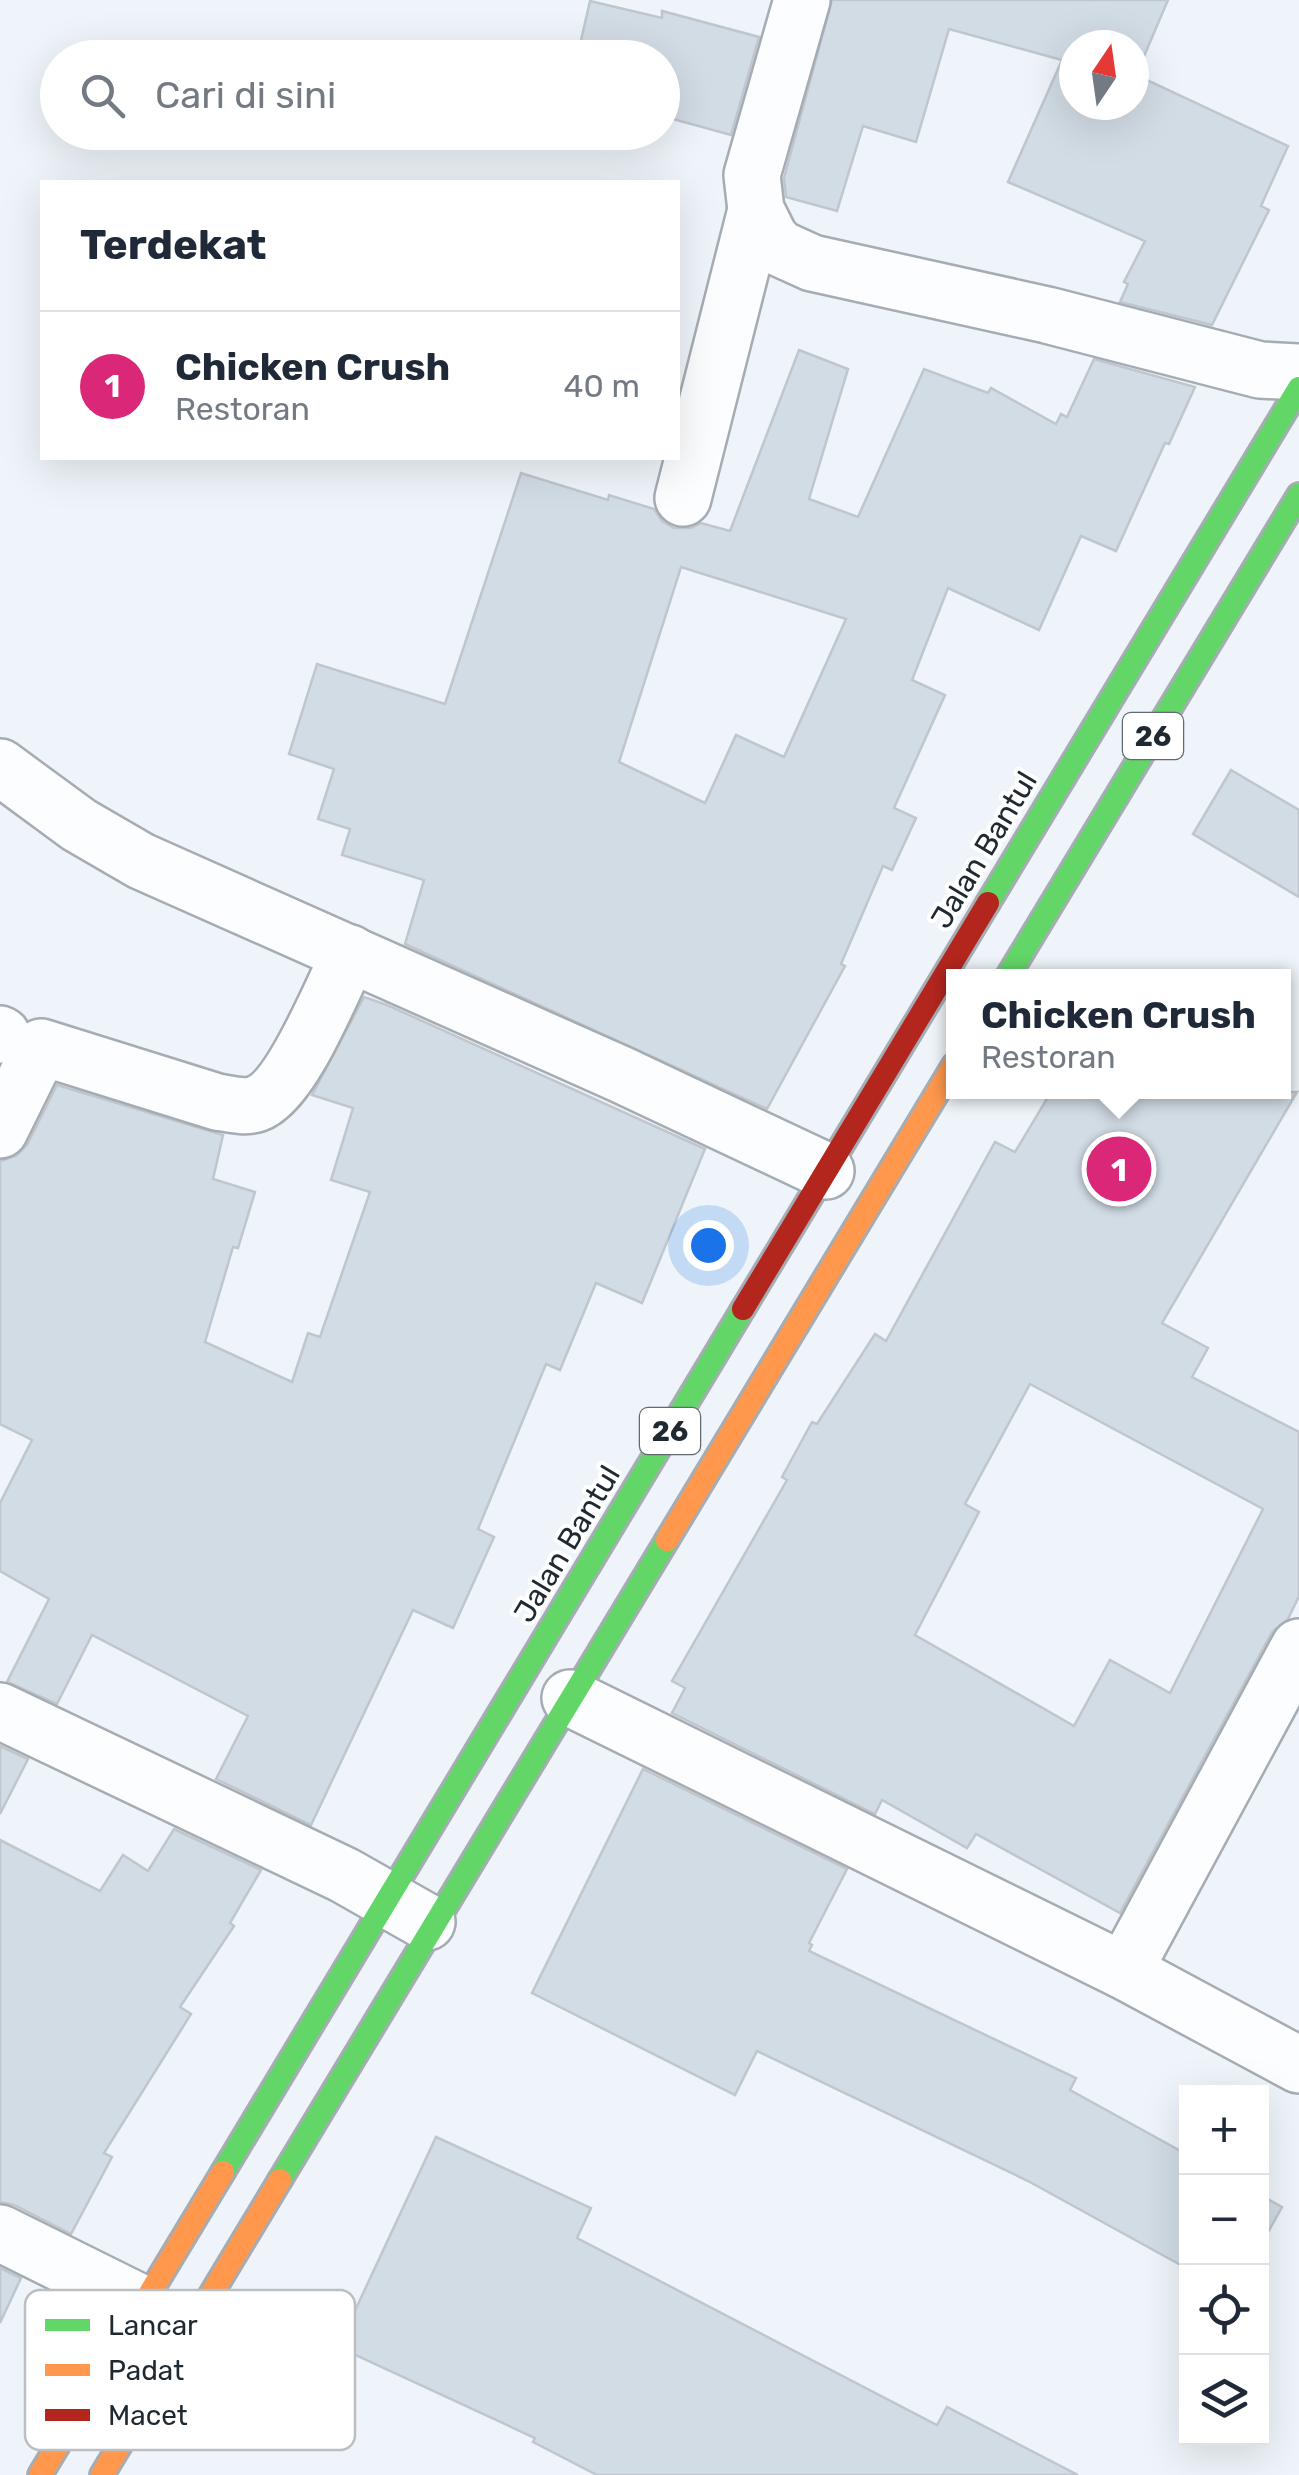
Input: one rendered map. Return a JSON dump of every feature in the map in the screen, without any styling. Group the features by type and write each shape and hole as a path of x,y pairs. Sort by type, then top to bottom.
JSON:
{"main road":[{"name":"Jalan Bantul","path":"948,969 1299,388"},
{"name":"26","path":"1012,969 1299,495"},
{"name":"Jalan Bantul","path":"204,2290 826,1171 946,972"},
{"name":"Jalan Bantul","path":"153,2290 411,1913 570,1698 946,1078"},
{"name":"Jalan Bantul","path":"40,2475 55,2450"},
{"name":"Jalan Bantul","path":"102,2475 116,2450"}],"street":[{"path":"802,0 752,176 756,210 770,238 780,248 812,262 1047,315 1260,370 1299,372"},
{"path":"683,498 756,210"},
{"path":"0,767 79,825 141,861 620,1074 826,1171"},
{"path":"0,1130 41,1047 218,1102 257,1104 284,1082 350,954"},
{"path":"1124,1971 1299,1647"},
{"path":"570,1698 1124,1971 1299,2065"},
{"path":"0,1711 344,1875 411,1913"},
{"path":"0,2233 115,2290"}],"building":[{"path":"832,0 1168,0 1149,45 1149,30 1059,30 1059,59 949,29 916,142 863,126 837,211 786,197 784,178"},
{"path":"590,1 662,18 662,11 759,37 731,135 680,121 680,40 581,40"},
{"path":"1059,67 1059,120 1149,120 1149,81 1288,146 1261,206 1269,210 1212,325 1120,302 1128,284 1124,282 1145,241 1008,182"},
{"path":"799,350 848,369 809,499 858,517 924,369 988,393 991,388 1056,424 1061,414 1067,417 1094,359 1195,387 1116,551 1081,536 1039,630 948,588 912,680 945,695 894,808 916,818 892,870 883,866 841,964 845,966 767,1109 405,944 424,880 342,855 350,829 318,819 334,769 289,754 317,664 445,704 521,473 608,500 609,495 654,509 662,521 674,528 691,528 701,523 730,531","holes":["681,567 846,619 784,757 736,735 705,803 619,762"]},
{"path":"1231,770 1299,810 1299,897 1193,834"},
{"path":"364,997 705,1149 642,1303 596,1283 560,1370 546,1364 478,1529 494,1537 453,1628 413,1610 311,1825 216,1779 248,1716 92,1635 57,1704 7,1682 49,1599 0,1571 0,1503 32,1440 0,1424 0,1161 16,1156 27,1145 57,1085 223,1135 213,1179 255,1192 238,1248 233,1247 205,1342 292,1382 308,1333 320,1337 370,1192 331,1180 353,1108 312,1095"},
{"path":"1291,1092 1297,1092 1162,1323 1208,1348 1192,1377 1299,1432 1299,1596 1288,1619 1272,1632 1120,1913 976,1834 967,1848 882,1800 875,1814 672,1713 685,1688 672,1681 787,1480 782,1477 812,1422 817,1424 875,1334 886,1341 995,1142 1015,1152 1047,1099 1291,1099","holes":["1030,1384 1263,1509 1170,1693 1110,1660 1074,1726 915,1635 979,1512 965,1504"]},
{"path":"0,1746 28,1759 0,1814"},
{"path":"643,1769 847,1869 809,1943 809,1951 1076,2078 1070,2090 1179,2150 1179,2264 1028,2181 757,2051 735,2095 532,1993"},
{"path":"174,1829 261,1870 230,1923 234,1926 180,2007 191,2014 104,2153 112,2157 71,2234 14,2205 0,2202 0,1840 100,1891 123,1855 148,1871"},
{"path":"436,2137 591,2208 577,2238 937,2425 947,2407 1078,2475 597,2475 533,2442 535,2438 355,2355 355,2311"},
{"path":"1269,2200 1282,2207 1269,2230"},
{"path":"0,2268 21,2278 0,2323"}],"traffic: fast":[{"path":"988,903 1299,388"},
{"path":"1012,969 1299,495"},
{"path":"223,2172 743,1309"},
{"path":"280,2180 667,1540"}],"traffic: slow":[{"path":"667,1540 946,1078"},
{"path":"152,2290 223,2172"},
{"path":"214,2290 280,2180"},
{"path":"40,2475 55,2450"},
{"path":"102,2475 117,2450"}],"traffic: jam":[{"path":"948,969 988,903"},
{"path":"743,1309 946,973"}],"place":[{"name":"Chicken Crush","path":"1119,1169"}]}
